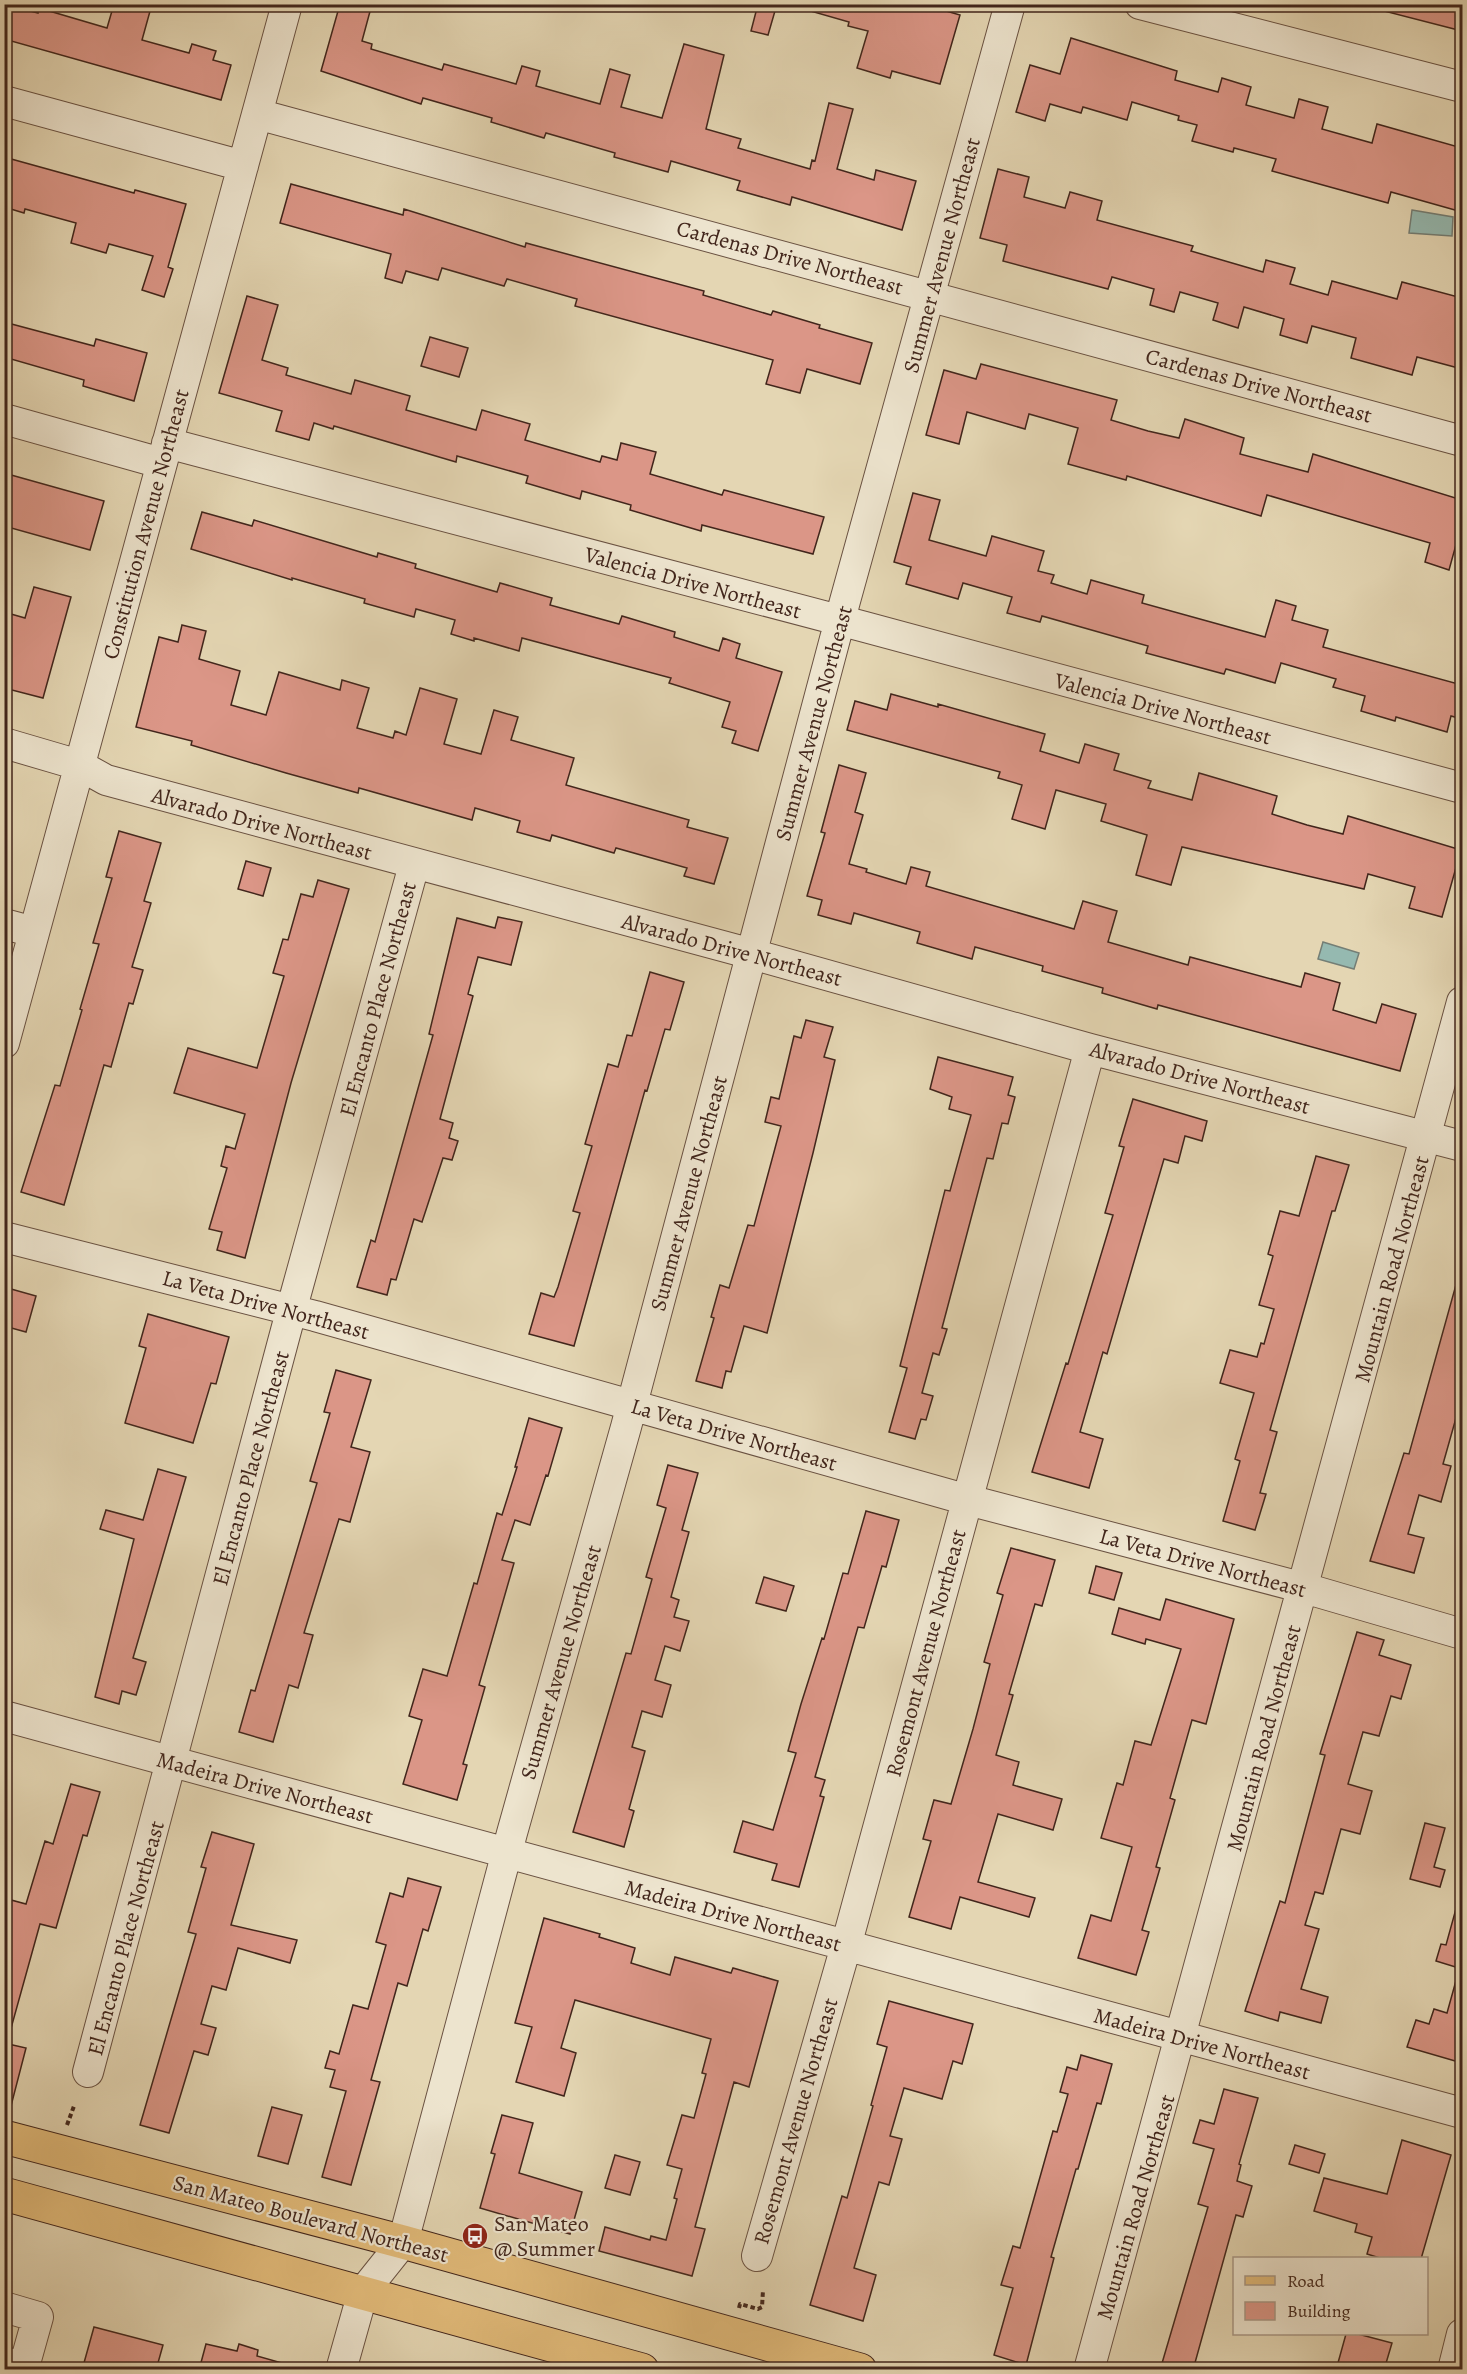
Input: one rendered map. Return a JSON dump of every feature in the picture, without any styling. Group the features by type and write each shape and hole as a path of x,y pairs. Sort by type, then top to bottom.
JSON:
{"main road":[{"name":"San Mateo Boulevard Northeast","path":"4,2137 403,2242 860,2370"},
{"path":"4,2194 642,2370"}],"street":[{"name":"Constitution Avenue Northeast","path":"4,1043 287,4"},
{"name":"Summer Avenue Northeast","path":"341,2370 363,2292 403,2242 507,1853 632,1405 840,620 1010,4"},
{"path":"1140,4 1462,87"},
{"path":"4,101 243,166"},
{"name":"Cardenas Drive Northeast","path":"257,114 1462,441"},
{"name":"Valencia Drive Northeast","path":"4,419 164,453 840,620 1462,788"},
{"name":"Alvarado Drive Northeast","path":"4,743 80,765 106,780 414,865 752,954 1090,1049 1462,1146"},
{"name":"El Encanto Place Northeast","path":"88,2072 414,865"},
{"path":"4,924 34,932"},
{"name":"Mountain Road Northeast","path":"1089,2370 1462,1002"},
{"name":"Rosemont Avenue Northeast","path":"757,2256 846,1946 1090,1049"},
{"name":"La Veta Drive Northeast","path":"4,1237 292,1310 968,1500 1304,1588 1462,1634"},
{"name":"Madeira Drive Northeast","path":"4,1716 1462,2114"},
{"path":"4,2307 38,2317 24,2367 4,2362"},
{"path":"1453,2370 1462,2334"}],"path":[{"path":"68,2127 66,2127 74,2106"},
{"path":"738,2311 740,2304 762,2307 763,2290"}],"water":[{"path":"1412,210 1453,217 1452,236 1409,233"},
{"path":"1323,942 1359,953 1354,969 1318,959"}],"building":[{"path":"4,4 38,13 39,8 107,28 114,4 152,4 142,40 189,53 192,44 216,51 213,60 231,65 221,100 4,39"},
{"path":"340,4 372,4 362,41 372,44 371,49 442,70 444,64 516,84 522,66 540,71 536,86 600,104 610,69 630,75 621,107 662,118 684,44 724,55 706,129 741,139 738,148 810,169 812,160 815,161 829,103 853,109 837,169 874,180 876,170 916,181 902,230 792,197 790,205 737,190 740,181 671,161 668,172 614,157 615,153 546,133 544,138 491,122 492,118 423,98 421,104 321,71"},
{"path":"758,4 777,4 768,35 751,31"},
{"path":"808,4 922,4 960,15 940,84 892,71 890,78 857,68 868,31 848,26 849,22 807,10"},
{"path":"1384,4 1462,4 1462,31 1384,11"},
{"path":"1071,38 1177,71 1175,80 1218,92 1222,78 1251,87 1246,105 1294,118 1299,99 1328,107 1322,129 1372,143 1377,124 1462,148 1462,212 1391,192 1388,203 1272,171 1276,159 1234,148 1233,152 1192,141 1197,125 1178,120 1179,116 1132,102 1127,120 1083,107 1081,113 1050,104 1045,121 1016,112 1030,65 1060,74"},
{"path":"4,157 134,193 135,190 186,204 168,267 173,269 164,297 142,290 153,256 109,244 106,253 71,243 76,223 25,209 24,213 4,207"},
{"path":"998,169 1029,177 1024,197 1065,208 1070,192 1102,201 1097,220 1193,246 1191,251 1263,272 1266,260 1295,268 1290,284 1328,295 1332,281 1397,299 1402,282 1462,298 1462,369 1417,357 1412,375 1351,358 1356,338 1312,326 1307,343 1280,335 1284,319 1244,307 1238,328 1213,320 1218,303 1180,292 1174,312 1150,305 1154,289 1112,277 1108,289 1003,261 1007,245 980,238"},
{"path":"291,184 403,215 404,209 525,247 526,243 704,291 703,295 771,315 773,311 820,325 819,328 872,343 860,384 807,369 800,393 766,384 773,360 575,306 577,299 507,279 504,286 442,268 438,280 406,271 402,283 385,278 391,254 280,223"},
{"path":"247,296 278,305 262,360 288,368 286,375 351,394 355,380 410,396 406,410 476,430 482,410 530,424 525,440 600,462 602,456 617,460 621,443 656,452 650,474 722,495 724,490 824,517 813,554 702,525 701,531 630,510 631,505 582,491 580,499 526,483 528,476 457,456 456,462 334,426 333,429 314,423 309,440 276,431 282,411 219,393"},
{"path":"4,322 94,346 96,339 147,353 134,401 83,386 84,380 4,357"},
{"path":"430,337 468,348 459,377 421,366"},
{"path":"981,364 1117,400 1111,420 1148,431 1179,438 1185,419 1244,438 1240,454 1308,472 1313,454 1462,500 1462,523 1449,570 1425,562 1430,543 1267,495 1261,516 1127,476 1126,480 1068,464 1078,428 1029,414 1025,429 967,412 959,444 926,435 944,370 976,379"},
{"path":"4,473 104,501 90,550 4,526"},
{"path":"913,493 940,500 929,540 986,556 992,536 1044,551 1038,571 1054,575 1051,583 1087,594 1091,580 1144,595 1142,603 1265,637 1276,600 1296,606 1292,620 1328,630 1323,647 1462,685 1462,719 1451,716 1447,732 1396,717 1395,721 1361,711 1365,696 1333,687 1336,679 1281,663 1275,683 1226,669 1224,674 1146,653 1148,646 1042,616 1040,622 1007,613 1012,597 963,583 958,599 906,584 911,567 894,562"},
{"path":"202,512 252,526 254,520 377,557 378,553 416,564 415,568 497,592 500,583 552,598 550,605 619,624 622,616 675,632 674,637 719,651 723,638 740,644 736,658 782,672 758,751 732,743 736,731 722,727 730,702 669,683 671,678 522,638 519,651 474,638 474,641 451,634 455,620 416,609 414,617 364,603 365,599 292,578 292,580 191,549"},
{"path":"34,587 71,597 43,698 4,688 4,612 25,618"},
{"path":"182,625 206,631 199,659 240,671 231,705 266,715 279,672 340,690 342,680 369,688 357,728 393,738 395,731 406,735 420,688 457,699 444,744 481,754 494,710 518,717 511,740 574,758 566,785 689,820 687,827 728,838 714,884 684,876 687,868 616,848 614,853 552,835 550,841 517,832 520,821 475,808 472,820 359,788 358,793 191,745 192,741 136,727 159,637 178,642"},
{"path":"891,694 938,707 938,704 1045,734 1040,751 1079,763 1085,744 1119,754 1114,770 1151,781 1148,788 1192,800 1199,773 1277,796 1272,814 1307,825 1343,834 1348,816 1461,850 1442,917 1409,908 1415,887 1368,874 1364,889 1182,847 1171,885 1136,875 1147,835 1101,821 1106,804 1056,790 1045,829 1012,819 1022,785 998,778 1000,772 847,730 855,701 887,710"},
{"path":"839,765 866,773 855,812 863,815 849,864 867,869 866,872 906,884 911,867 930,872 926,886 1074,929 1083,901 1117,911 1108,942 1188,965 1190,957 1301,987 1305,973 1340,983 1333,1010 1376,1023 1382,1004 1416,1014 1400,1071 1158,1005 1157,1009 1102,993 1103,988 1042,971 1043,966 975,947 972,959 917,943 920,932 854,913 851,924 818,915 822,900 807,896 825,833 821,832"},
{"path":"119,831 161,843 144,901 151,903 132,967 143,970 133,1004 129,1003 111,1067 104,1065 64,1205 21,1192 55,1085 60,1086 82,1010 80,1009 99,944 93,943 112,878 106,877"},
{"path":"246,861 271,868 263,896 238,889"},
{"path":"318,880 349,889 291,1083 245,1258 217,1250 222,1232 209,1229 227,1168 221,1166 226,1146 235,1149 245,1114 174,1093 188,1048 257,1068 284,976 273,973 283,939 288,940 301,894 313,897"},
{"path":"498,917 522,922 511,965 478,957 468,994 473,996 440,1119 453,1123 449,1138 458,1141 452,1160 443,1158 422,1222 414,1219 396,1280 391,1279 387,1295 357,1287 371,1240 375,1242 433,1035 429,1034 457,918 495,928"},
{"path":"650,972 684,982 670,1030 665,1029 647,1091 645,1090 574,1346 529,1334 541,1293 554,1297 558,1287 580,1213 573,1211 592,1146 585,1144 608,1064 618,1067 627,1035 632,1036"},
{"path":"806,1020 833,1027 824,1057 835,1060 767,1333 744,1326 731,1372 726,1371 722,1388 696,1381 714,1318 711,1317 720,1285 729,1288 748,1225 754,1226 781,1126 765,1122 771,1097 779,1099 794,1036 801,1038"},
{"path":"938,1057 1013,1077 1008,1095 1015,1097 1008,1124 1002,1123 993,1159 987,1158 942,1328 947,1329 939,1355 933,1353 922,1393 933,1396 926,1420 921,1419 915,1439 889,1432 907,1368 900,1366 945,1190 950,1191 971,1115 949,1109 952,1097 930,1089"},
{"path":"1133,1099 1207,1121 1202,1141 1185,1136 1178,1163 1164,1159 1107,1354 1103,1352 1080,1432 1103,1439 1089,1488 1032,1472 1066,1363 1068,1364 1113,1215 1105,1213 1124,1147 1119,1146"},
{"path":"1316,1156 1349,1165 1335,1211 1332,1211 1270,1430 1277,1432 1260,1493 1266,1494 1255,1530 1223,1521 1240,1461 1235,1459 1254,1393 1220,1383 1230,1350 1257,1357 1261,1343 1264,1344 1274,1309 1259,1305 1273,1256 1268,1254 1280,1211 1299,1216"},
{"path":"1457,1281 1462,1282 1462,1420 1456,1418 1443,1464 1451,1466 1441,1502 1419,1495 1408,1534 1424,1538 1414,1573 1370,1561 1404,1453 1409,1454"},
{"path":"4,1287 36,1296 26,1332 4,1326"},
{"path":"148,1314 229,1337 216,1384 211,1383 193,1443 125,1423 146,1348 139,1346"},
{"path":"336,1370 371,1380 351,1447 370,1452 350,1522 339,1519 304,1633 313,1635 298,1688 289,1685 273,1742 239,1732 251,1690 255,1691 317,1483 310,1481 330,1413 324,1412"},
{"path":"529,1418 562,1428 530,1525 515,1520 502,1560 514,1563 479,1685 485,1687 463,1764 467,1765 457,1800 403,1784 422,1720 409,1716 423,1669 447,1676 497,1513 502,1515"},
{"path":"668,1465 698,1473 682,1530 689,1532 671,1597 679,1600 674,1617 689,1621 680,1651 665,1646 655,1680 671,1685 662,1717 642,1711 632,1747 645,1751 629,1809 634,1811 624,1847 573,1832 626,1653 631,1654 652,1579 646,1577 666,1508 657,1505"},
{"path":"158,1469 186,1477 133,1658 146,1662 136,1695 122,1691 119,1704 95,1697 134,1539 100,1529 106,1510 143,1520"},
{"path":"866,1511 899,1520 886,1567 882,1566 864,1628 858,1627 815,1777 825,1780 820,1796 824,1797 799,1887 772,1880 777,1864 734,1852 743,1821 773,1830 796,1753 788,1751 801,1704 822,1638 824,1639 843,1573 848,1574"},
{"path":"1011,1548 1055,1560 1042,1606 1035,1604 1009,1694 1013,1695 996,1755 1019,1762 1013,1785 1062,1799 1053,1830 998,1814 978,1882 1035,1898 1029,1917 960,1897 951,1929 909,1917 931,1841 923,1839 934,1800 951,1804 973,1729 990,1664 984,1662 1003,1595 997,1593"},
{"path":"1096,1566 1122,1573 1114,1600 1089,1593"},
{"path":"764,1577 794,1586 786,1611 756,1603"},
{"path":"1166,1599 1234,1619 1206,1724 1192,1720 1170,1798 1175,1800 1156,1867 1160,1868 1142,1930 1149,1932 1136,1975 1078,1958 1091,1915 1111,1921 1132,1847 1101,1838 1117,1783 1123,1785 1135,1741 1151,1745 1181,1649 1146,1639 1145,1644 1112,1634 1119,1608 1160,1620"},
{"path":"1357,1632 1384,1640 1379,1655 1411,1665 1401,1699 1391,1696 1379,1736 1363,1732 1348,1784 1372,1791 1360,1834 1341,1829 1323,1894 1315,1892 1305,1925 1319,1929 1301,1989 1328,1997 1321,2023 1280,2012 1278,2021 1245,2011 1280,1901 1285,1903 1325,1755 1320,1754"},
{"path":"71,1784 100,1792 87,1836 83,1835 56,1928 40,1924 10,2032 4,2031 4,1922 11,1900 26,1904 45,1841 53,1844"},
{"path":"1425,1823 1445,1828 1434,1867 1445,1870 1440,1887 1410,1879"},
{"path":"212,1832 254,1844 231,1925 297,1940 290,1963 238,1948 226,1990 212,1986 201,2024 216,2028 208,2055 194,2051 169,2133 140,2125 196,1934 188,1932 206,1868 201,1867"},
{"path":"408,1878 441,1887 428,1931 423,1929 407,1986 398,1983 371,2080 380,2082 351,2185 322,2177 346,2091 330,2087 335,2070 325,2068 330,2051 339,2054 353,2005 368,2009 386,1945 376,1942 390,1893 403,1897"},
{"path":"1457,1905 1462,1906 1462,1969 1436,1961 1441,1944 1446,1945"},
{"path":"544,1918 600,1934 599,1937 635,1948 631,1963 670,1975 675,1957 731,1973 733,1968 778,1981 749,2087 734,2082 695,2227 705,2229 692,2276 599,2251 605,2227 650,2240 651,2236 666,2240 682,2169 667,2165 682,2115 694,2118 706,2074 702,2073 711,2039 575,2000 561,2048 576,2053 564,2096 516,2082 532,2027 515,2023"},
{"path":"1457,1977 1462,1977 1462,2063 1407,2047 1416,2020 1429,2024 1434,2009 1447,2013"},
{"path":"889,2001 973,2024 962,2064 953,2061 942,2099 904,2088 890,2136 902,2139 889,2185 879,2182 854,2268 876,2275 863,2321 810,2305 842,2196 847,2198 873,2106 871,2105 887,2047 877,2044"},
{"path":"4,2043 26,2048 11,2106 4,2105"},
{"path":"1081,2055 1112,2064 1101,2104 1097,2103 1078,2169 1076,2169 1051,2257 1054,2258 1026,2365 994,2355 1013,2288 1001,2285 1013,2246 1020,2248 1053,2131 1057,2132 1068,2094 1060,2092 1067,2067 1077,2070"},
{"path":"1224,2089 1258,2098 1239,2164 1241,2165 1237,2181 1252,2186 1243,2217 1236,2215 1193,2370 1160,2370 1208,2207 1198,2204 1214,2149 1193,2143 1200,2120 1214,2124"},
{"path":"272,2107 302,2115 288,2164 258,2156"},
{"path":"502,2115 533,2123 519,2173 582,2192 570,2234 480,2208 495,2154 491,2153"},
{"path":"1402,2140 1451,2155 1422,2257 1377,2257 1367,2254 1372,2237 1355,2232 1357,2224 1314,2211 1324,2178 1387,2194"},
{"path":"1295,2145 1325,2154 1319,2173 1289,2164"},
{"path":"615,2155 640,2162 630,2195 605,2188"},
{"path":"94,2327 163,2345 156,2370 82,2370"},
{"path":"1346,2335 1362,2335 1392,2343 1384,2370 1336,2370"},
{"path":"206,2344 237,2351 239,2344 258,2350 257,2356 282,2363 282,2370 199,2370"}],"place":[{"name":"San Mateo @ Summer","path":"475,2236"}]}
